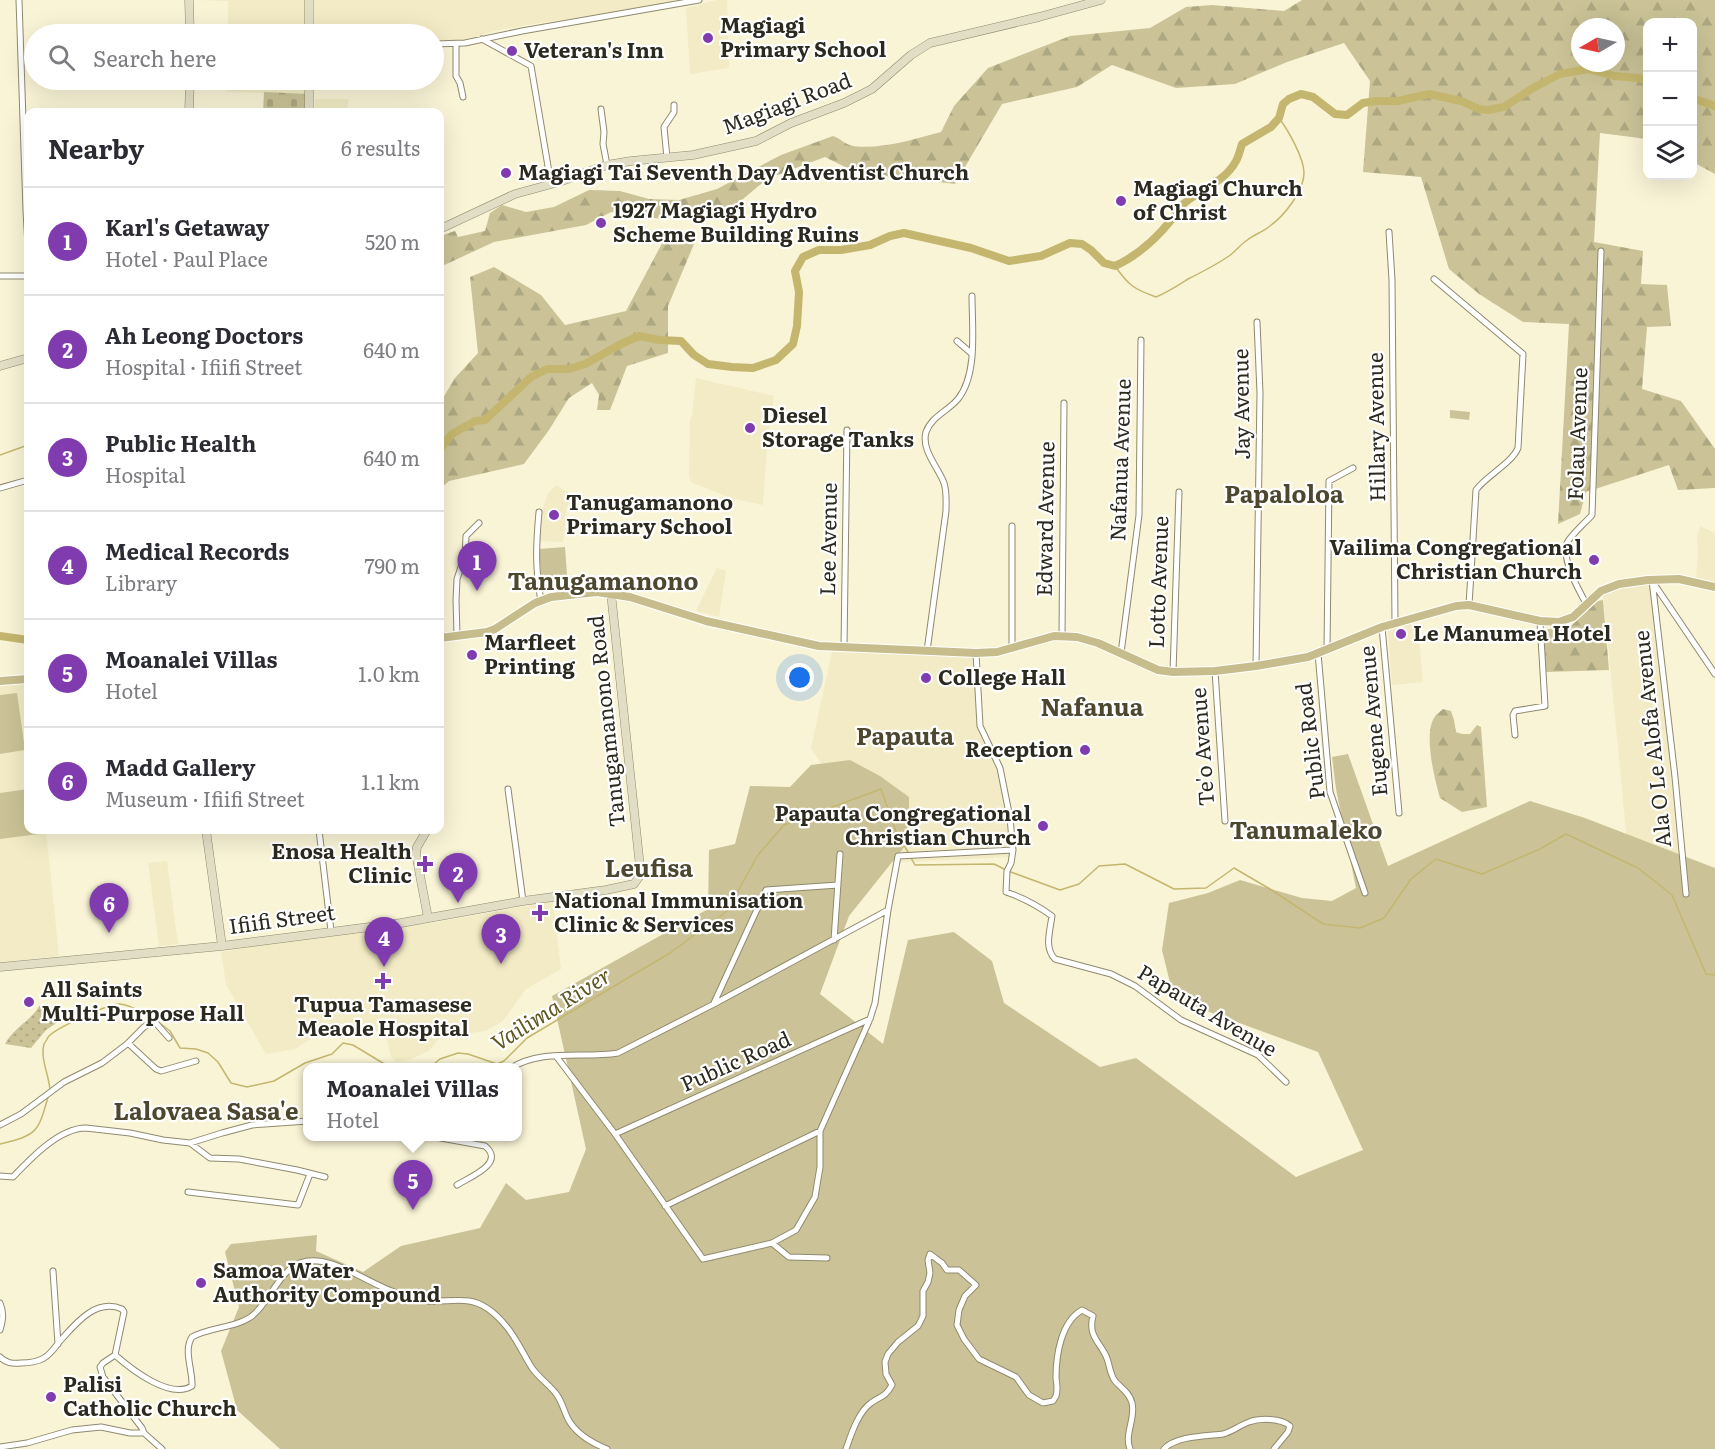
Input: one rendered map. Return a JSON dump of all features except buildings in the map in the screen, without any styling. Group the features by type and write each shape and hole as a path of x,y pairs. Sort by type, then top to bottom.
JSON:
{"main road":[{"path":"189,0 190,24"},
{"path":"309,0 309,24"},
{"name":"Magiagi Road","path":"444,227 514,194 607,165 709,152 756,141 791,123 872,89 911,55 930,43 1101,0"},
{"path":"189,108 190,90"},
{"path":"309,90 309,108"},
{"path":"0,366 24,359"},
{"path":"444,638 495,630 541,601 552,597 584,593 611,593 706,621 819,646 976,653 997,652 1054,636 1062,636 1077,637 1098,643 1158,670 1215,671 1308,657 1382,627 1456,606 1468,605 1554,622 1573,617 1602,591 1619,584 1678,579 1715,587"},
{"name":"Tanugamanono Road","path":"611,593 639,861 640,873 637,881"},
{"path":"0,681 24,679"},
{"path":"207,834 222,946"},
{"path":"424,834 417,846 416,855 428,918"},
{"name":"Ifiifi Street","path":"0,967 222,946 428,918 523,901 628,887 637,881"}],"street":[{"path":"18,0 24,158"},
{"path":"444,44 456,44 699,0"},
{"path":"482,39 531,66 551,184"},
{"path":"456,44 456,76 463,97"},
{"path":"667,158 664,127 674,112 674,105"},
{"path":"601,109 607,165"},
{"name":"Hillary Avenue","path":"1389,232 1392,280 1395,623"},
{"name":"Folau Avenue","path":"1587,605 1570,573 1566,549 1567,542 1592,515 1601,251"},
{"path":"0,276 24,276"},
{"path":"1434,279 1523,354 1518,448 1514,455 1482,482 1476,490 1468,605"},
{"path":"927,651 946,498 944,484 925,443 926,433 932,422 957,400 967,382 971,353 972,296"},
{"name":"Jay Avenue","path":"1256,666 1260,393 1257,322"},
{"name":"Nafanua Avenue","path":"1121,653 1139,515 1141,340"},
{"path":"957,341 971,353"},
{"name":"Edward Avenue","path":"1062,636 1064,403"},
{"name":"Lee Avenue","path":"844,648 847,430"},
{"name":"Public Road","path":"1353,468 1329,481 1322,652 1330,792 1365,893"},
{"path":"0,488 24,481"},
{"name":"Lotto Avenue","path":"1173,672 1179,492"},
{"path":"539,512 535,547 541,601"},
{"path":"457,636 457,579 465,559 466,536 479,523"},
{"path":"1012,526 1012,647"},
{"path":"1652,580 1715,674"},
{"name":"Ala O Le Alofa Avenue","path":"1652,580 1686,894"},
{"path":"1515,735 1513,714 1515,711 1545,706 1540,621"},
{"name":"Eugene Avenue","path":"1382,627 1399,813"},
{"name":"Papauta Avenue","path":"976,653 980,726 1000,768 1010,818 1013,850 1007,871 1006,892 1020,896 1052,916 1050,953 1055,959 1111,974 1135,986 1181,1020 1258,1055 1286,1082"},
{"name":"Te'o Avenue","path":"1215,671 1224,821"},
{"path":"508,789 523,901"},
{"path":"319,834 331,931"},
{"path":"556,1056 615,1134 703,1259 772,1243 796,1230 815,1197 820,1167 820,1131 875,1003 898,856 1013,850"},
{"path":"834,940 840,854"},
{"path":"714,1005 766,890 838,885"},
{"path":"518,1063 522,1060 556,1056 618,1053 714,1005 888,910"},
{"name":"Public Road","path":"615,1134 870,1019"},
{"path":"0,1125 21,1114 64,1082 102,1063 154,1021 169,1038"},
{"path":"127,1044 161,1071 196,1061"},
{"path":"0,1176 13,1178 29,1160 43,1149 65,1134 80,1128 94,1128 190,1143 252,1125 303,1121"},
{"path":"664,1206 820,1131"},
{"path":"454,1141 485,1146 490,1150 492,1159 488,1166 457,1185"},
{"path":"190,1143 210,1158 239,1159 325,1177"},
{"path":"188,1192 298,1205 310,1174"},
{"path":"772,1243 789,1257 827,1258"},
{"path":"846,1449 855,1425 870,1403 884,1397 892,1385 886,1374 885,1362 888,1354 898,1342 918,1326 923,1316 923,1291 930,1273 928,1260 930,1254 947,1270 959,1270 976,1285 965,1296 959,1310 957,1325 964,1340 979,1359 1016,1377 1029,1395 1043,1403 1053,1401 1056,1396 1057,1359 1064,1333 1075,1314 1082,1310 1093,1316 1091,1321 1094,1339 1105,1353 1116,1382 1122,1386 1133,1403 1128,1440 1130,1449"},
{"path":"115,1355 131,1370 158,1384 180,1391 188,1389 192,1386 188,1346 192,1337 252,1316 295,1266 319,1260 399,1294 428,1301 469,1301 485,1307 497,1315 506,1326 531,1367 557,1395 569,1421 576,1430 592,1443 607,1449"},
{"path":"53,1271 58,1344"},
{"path":"0,1304 3,1319 0,1330"},
{"path":"0,1357 13,1364 33,1362 44,1358 85,1315 104,1306 122,1309 124,1312 115,1355 103,1363 100,1367 101,1372 144,1433 162,1449"},
{"path":"1164,1449 1171,1443 1194,1437 1224,1434 1251,1421 1285,1421 1290,1426 1288,1432 1274,1449"},
{"path":"0,1447 88,1428 101,1427 130,1433 144,1433"}],"shaded area":[{"path":"196,0 305,0 306,24 228,24 228,1"},
{"path":"314,0 685,0 499,30 463,40 444,40 444,24 314,24"},
{"name":"Magiagi Primary School","path":"717,0 727,0 729,68 690,74 686,8"},
{"path":"227,90 307,90 307,94 227,92"},
{"path":"315,99 349,99 347,108 315,108"},
{"path":"696,378 774,396 767,446 763,505 730,498 691,482 689,475 690,419"},
{"name":"Tanugamanono Primary School","path":"556,485 574,496 567,507 563,542 538,541 543,508 548,493"},
{"path":"1700,526 1715,533 1715,583 1696,578 1697,538"},
{"path":"717,568 726,571 719,617 696,611"},
{"path":"1650,584 1662,677 1681,872 1628,851 1603,594 1614,589"},
{"path":"1417,619 1423,682 1392,685 1388,631 1391,627"},
{"path":"832,652 972,656 980,733 997,765 1008,828 1009,857 884,863 811,748"},
{"path":"24,682 24,834 46,834 59,956 0,963 0,686"},
{"path":"167,861 178,944 159,946 148,863"},
{"name":"Tupua Tamasese Meaole Hospital","path":"553,901 561,969 526,989 502,1022 485,1031 441,1037 429,1051 411,1059 397,1062 391,1057 385,1032 362,1029 352,1023 334,1024 295,1049 266,1054 226,984 221,952 272,943 437,922"}],"green space":[{"path":"1302,0 1715,0 1715,174 1697,164 1697,18 1643,18 1643,138 1600,133 1594,242 1643,251 1641,284 1667,285 1671,326 1647,327 1642,389 1681,401 1715,449 1715,488 1678,490 1669,465 1586,492 1580,514 1558,524 1569,324 1523,322 1479,294 1449,269 1421,177 1363,172 1370,81 1344,43 1287,62 1235,84 1176,88 1112,65 1077,87 1002,104 955,184 857,173 825,157 767,179 737,204 703,213 662,219 611,212 586,225 494,242 444,265 444,235 455,231 458,237 485,231 490,213 502,205 526,212 554,207 589,190 620,191 649,199 679,200 717,189 781,155 833,136 850,145 863,147 897,143 941,132 954,106 988,68 1070,36 1150,28 1186,7 1212,5 1284,11"},
{"path":"264,92 307,94 307,108 263,108"},
{"path":"667,234 694,244 668,306 668,353 627,366 610,410 597,410 599,395 592,383 569,398 524,464 449,481 444,485 444,396 455,378 478,353 470,277 494,267 541,295 565,325 626,311"},
{"path":"1450,410 1470,412 1469,420 1450,418"},
{"path":"565,547 568,588 542,590 539,549"},
{"path":"1603,600 1609,670 1546,672 1543,630 1572,625 1598,601"},
{"path":"17,693 24,750 0,754 0,695"},
{"path":"1443,709 1451,711 1456,732 1470,734 1477,725 1481,727 1487,807 1462,812 1440,798 1431,756 1430,732 1432,722"},
{"path":"1348,754 1388,866 1530,801 1585,818 1715,868 1715,1449 280,1449 237,1410 221,1351 239,1307 225,1252 231,1244 317,1235 316,1251 363,1272 401,1246 480,1228 506,1183 526,1200 569,1192 586,1149 552,996 708,909 709,850 735,844 750,786 790,787 811,765 850,760 880,776 909,797 909,841 849,916 820,994 883,1044 908,940 954,932 992,961 1004,1003 1100,1067 1136,1058 1296,1177 1363,1150 1318,1052 1174,999 1162,950 1169,903 1208,893 1240,880 1302,898 1332,901 1356,888 1336,789 1332,757"},
{"path":"24,790 24,834 39,834 0,839 0,793"},
{"path":"40,1005 61,1020 46,1030 31,1048 5,1044 8,1038 32,1016"}],"waterway":[{"path":"444,444 452,434 475,421 485,420 531,377 547,369 569,369 585,364 639,336 681,341 694,355 708,364 753,368 776,360 793,344 797,326 799,292 795,271 803,257 819,250 841,250 870,245 890,236 904,233 971,248 1009,261 1041,256 1070,243 1082,244 1104,263 1115,266 1146,246 1173,218 1178,209 1224,176 1236,161 1242,144 1271,127 1279,118 1283,104 1301,94 1313,97 1335,114 1347,115 1363,103 1398,101 1429,94 1488,110 1504,107 1560,74 1588,69 1614,76 1643,80"},
{"path":"1697,100 1715,106"},
{"path":"1115,266 1133,286 1156,297 1224,259 1275,222 1297,195 1304,173 1298,152 1279,118"},
{"path":"0,455 24,446"},
{"path":"0,636 24,639"},
{"name":"Vailima River","path":"499,1063 527,1038 670,953 727,911 758,855 784,825 881,789 896,832 908,852"},
{"name":"Vailima River","path":"1008,871 1060,890 1079,884 1099,866 1125,864 1174,889 1206,888 1234,868 1323,924 1360,928 1384,918 1411,879 1436,859 1482,874 1540,849 1566,834 1638,868 1672,895 1706,974 1715,975"},
{"name":"Vailima River","path":"910,856 915,865 994,864 1004,869"},
{"name":"Vailima River","path":"50,1090 43,1049 44,1044 54,1032 105,1007 120,1004 154,1018"},
{"name":"Vailima River","path":"157,1021 170,1031 180,1048 196,1049 208,1053 218,1062 231,1083 247,1087 274,1081 303,1064"},
{"name":"Vailima River","path":"305,1063 332,1054 343,1043 353,1045 383,1063"},
{"name":"Vailima River","path":"435,1063 458,1053 494,1063"},
{"name":"Vailima River","path":"0,1144 22,1138 34,1131 48,1097"}],"place":[{"name":"Magiagi Primary School","path":"708,38"},
{"name":"Veteran's Inn","path":"512,51"},
{"name":"Magiagi Tai Seventh Day Adventist Church","path":"506,173"},
{"name":"Magiagi Church of Christ","path":"1121,201"},
{"name":"1927 Magiagi Hydro Scheme Building Ruins","path":"601,223"},
{"name":"Diesel Storage Tanks","path":"750,428"},
{"name":"Tanugamanono Primary School","path":"554,515"},
{"name":"Vailima Congregational Christian Church","path":"1594,560"},
{"name":"Karl's Getaway","path":"477,591"},
{"name":"Le Manumea Hotel","path":"1401,634"},
{"name":"Marfleet Printing","path":"472,655"},
{"name":"College Hall","path":"926,678"},
{"name":"Reception","path":"1085,750"},
{"name":"Papauta Congregational Christian Church","path":"1043,826"},
{"name":"Enosa Health Clinic","path":"425,864"},
{"name":"Ah Leong Doctors","path":"458,903"},
{"name":"National Immunisation Clinic & Services","path":"540,913"},
{"name":"Madd Gallery","path":"109,933"},
{"name":"Public Health","path":"501,964"},
{"name":"Medical Records","path":"384,967"},
{"name":"Tupua Tamasese Meaole Hospital","path":"383,981"},
{"name":"All Saints Multi-Purpose Hall","path":"29,1002"},
{"name":"Moanalei Villas","path":"413,1210"},
{"name":"Samoa Water Authority Compound","path":"201,1283"},
{"name":"Palisi Catholic Church","path":"51,1397"}],"district":[{"name":"Papaloloa","path":"1284,495"},
{"name":"Tanugamanono","path":"603,582"},
{"name":"Nafanua","path":"1092,708"},
{"name":"Papauta","path":"905,737"},
{"name":"Tanumaleko","path":"1306,831"},
{"name":"Leufisa","path":"649,869"},
{"name":"Lalovaea Sasa'e","path":"206,1112"}]}
